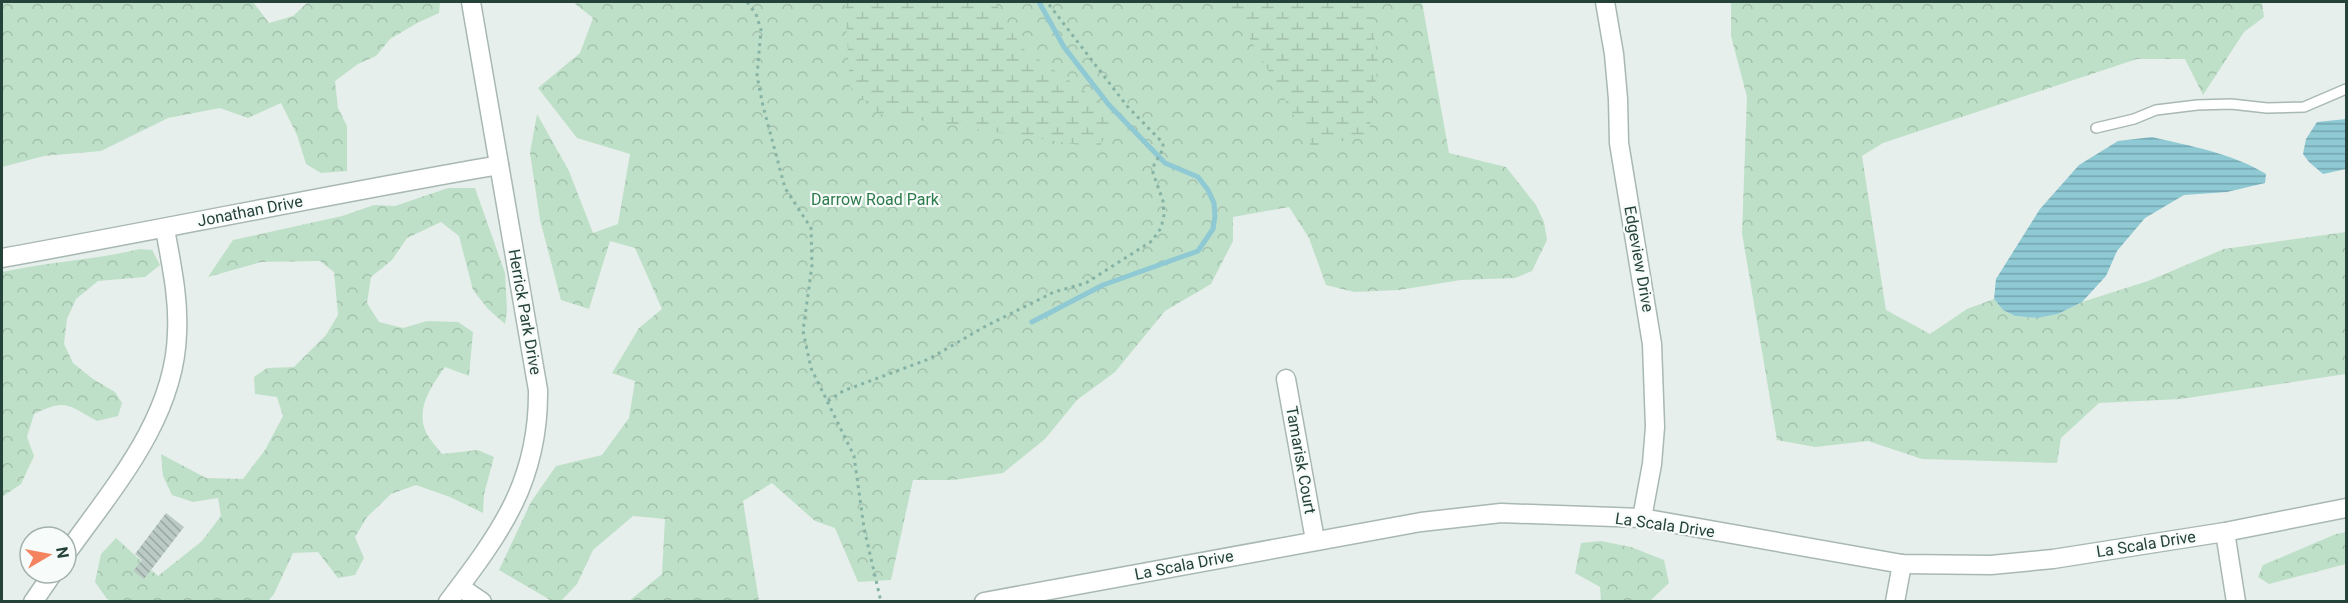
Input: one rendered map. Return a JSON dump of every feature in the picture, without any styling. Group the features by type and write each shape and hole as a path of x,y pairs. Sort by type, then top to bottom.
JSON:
{"street":[{"name":"Herrick Park Drive","path":"448,602 507,517 522,487 531,460 538,419 538,390 471,2"},
{"name":"Edgeview Drive","path":"1605,2 1614,54 1619,143 1652,344 1655,427 1652,464 1642,518"},
{"name":"Jonathan Drive","path":"2,258 499,165"},
{"path":"78,537 142,445 164,399 176,357 177,299 165,229"},
{"name":"Tamarisk Court","path":"1286,379 1315,540"},
{"name":"La Scala Drive","path":"984,602 1315,540 1421,522 1501,513 1642,518 1902,564 1991,565 2042,560 2225,532 2346,508"},
{"path":"2225,532 2236,602"},
{"path":"1895,602 1902,564"},
{"path":"33,602 45,585"},
{"path":"460,587 482,602"}],"lane":[{"path":"2096,128 2156,110 2197,105 2304,107 2346,89"}],"path":[{"path":"747,2 756,14 761,30 758,76 763,106 785,188 811,228 812,264 803,331 811,368 854,456 864,528 881,602"},
{"path":"828,401 843,391 929,359 984,327 1054,292 1086,283 1152,241 1161,228 1164,215 1163,201 1153,173 1154,165 1163,149 1163,143 1127,106 1047,2"}],"green space":[{"path":"2,2 253,2 269,23 293,16 308,2 440,2 439,13 390,39 376,56 358,64 335,81 338,108 347,126 347,171 321,173 306,164 297,135 281,103 248,118 220,108 168,118 101,151 44,156 2,167"},
{"name":"Darrow Road Park","path":"573,2 1422,2 1449,153 1506,167 1536,205 1544,222 1547,240 1532,271 1515,278 1461,280 1399,290 1354,292 1326,285 1309,238 1289,207 1233,217 1233,241 1211,284 1165,311 1115,372 1077,400 1045,439 1003,473 953,480 913,480 891,580 858,582 835,528 815,521 772,483 743,501 759,601 629,601 662,574 665,519 633,516 593,550 577,584 561,601 552,601 499,570 531,502 556,466 602,455 629,418 635,381 612,373 639,328 662,309 635,248 610,241 589,309 561,300 540,220 530,153 537,114 569,171 593,233 618,224 630,154 577,138 538,88 580,53 593,18"},
{"path":"845,2 995,2 1022,48 1117,114 1099,148 880,114 850,87"},
{"path":"1229,2 1369,2 1378,62 1369,134 1313,149"},
{"path":"1731,2 2262,2 2264,17 2244,32 2203,95 2185,59 2137,59 1883,143 1862,156 1886,310 1930,334 1967,309 1994,299 2003,310 2015,316 2038,318 2058,314 2082,302 2148,281 2224,249 2346,232 2346,374 2181,399 2099,403 2061,438 2057,463 1922,459 1868,441 1815,447 1777,440 1742,233 1747,97 1731,36"},
{"path":"448,188 475,188 505,273 507,311 505,324 488,309 473,290 459,236 441,222 407,238 392,260 371,277 367,303 379,322 403,328 427,321 458,322 473,332 469,376 445,367 427,396 423,421 428,436 442,454 478,450 494,457 484,494 483,513 450,497 416,485 391,494 367,517 355,537 364,558 355,575 338,578 318,552 293,553 274,594 268,601 112,601 107,599 95,582 101,554 116,538 158,576 202,541 221,516 218,498 193,502 172,495 163,476 161,454 206,478 243,479 265,450 283,416 277,397 255,394 254,377 267,368 294,367 326,335 338,315 334,272 320,261 261,262 208,277 233,240 342,216 374,205 395,206"},
{"path":"140,249 152,250 160,265 145,277 98,281 76,299 67,319 64,344 73,363 93,379 115,392 122,403 118,416 97,421 73,408 60,405 34,414 27,437 34,456 21,484 2,497 2,272"},
{"path":"2346,532 2346,564 2269,584 2258,577 2263,565 2336,534"},
{"path":"1601,541 1631,547 1664,560 1669,583 1650,601 1601,601 1600,587 1575,573 1581,543"}],"water":[{"path":"2346,119 2346,169 2323,174 2303,154 2306,139 2317,122"},
{"path":"2152,137 2210,151 2239,161 2266,174 2265,183 2227,192 2184,195 2145,218 2117,251 2106,276 2082,302 2058,314 2038,318 2015,316 2003,310 1994,299 1996,279 2040,209 2079,165 2118,141"}],"building":[{"path":"166,513 184,527 144,579 133,571 142,560 135,554"}],"waterway":[{"path":"1032,322 1103,285 1198,251 1213,229 1215,216 1214,203 1198,177 1165,163 1109,105 1064,47 1039,2"}]}
